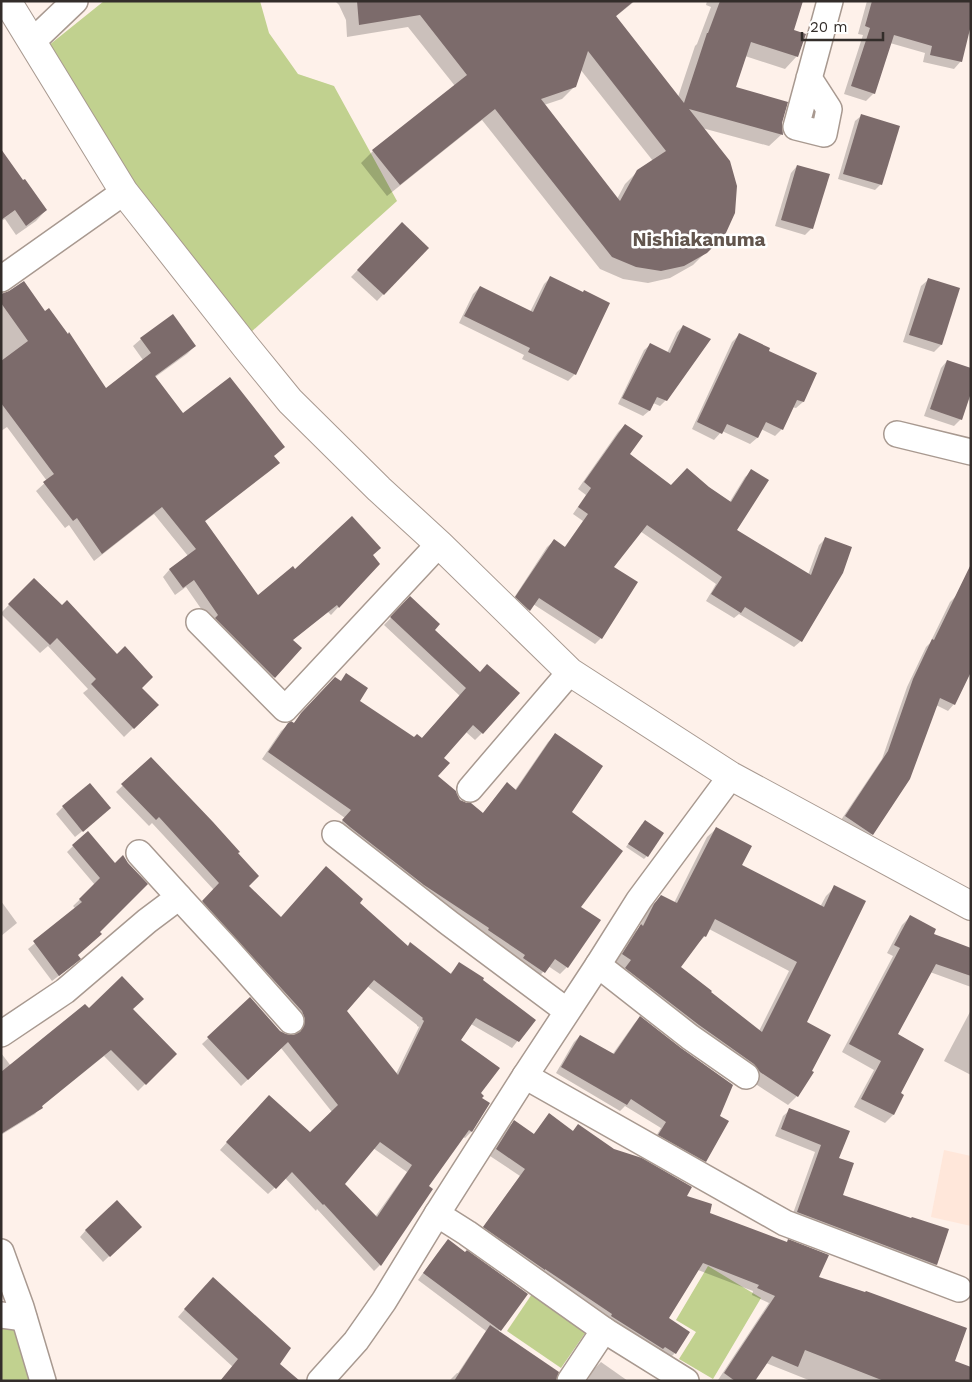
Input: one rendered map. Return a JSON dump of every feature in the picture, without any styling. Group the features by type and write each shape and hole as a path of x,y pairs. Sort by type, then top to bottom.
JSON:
{"street":[{"path":"8,1 124,192 290,400 379,489 439,544 570,672 731,776 971,906"},
{"path":"32,41 75,1"},
{"path":"809,78 830,1"},
{"path":"1,279 124,192"},
{"path":"897,434 971,452"},
{"path":"199,622 285,710 439,544"},
{"path":"470,789 570,672"},
{"path":"320,1381 356,1341 384,1301 638,900 731,776"},
{"path":"335,834 449,923 567,1011"},
{"path":"140,853 291,1021"},
{"path":"1,1034 65,991 146,921 178,897"},
{"path":"598,965 690,1037 746,1076"},
{"path":"525,1076 785,1223 959,1289"},
{"path":"438,1214 604,1330 686,1381"},
{"path":"1,1252 13,1316 43,1381"},
{"path":"570,1381 604,1330"}],"shaded area":[{"path":"944,1150 971,1156 971,1226 931,1217"}],"green space":[{"path":"104,1 260,1 269,33 298,74 334,86 397,201 250,333 130,186 48,46"},
{"path":"708,1266 761,1298 713,1379 679,1359 696,1332 676,1320"},
{"path":"534,1291 588,1329 561,1368 507,1331"},
{"path":"1,1324 15,1325 31,1381 1,1381"}],"building":[{"path":"357,1 634,1 616,16 684,103 707,33 720,1 803,1 794,30 806,34 798,57 751,42 736,87 788,102 782,123 783,135 689,109 730,161 737,186 735,213 725,235 707,253 684,266 661,271 636,267 612,257 495,109 400,185 372,150 467,75 420,15 359,25","holes":["588,51 666,151 637,170 620,201 541,99 576,87"]},
{"path":"872,1 971,1 971,25 962,62 930,55 932,46 894,35 875,94 851,86 870,28 865,26"},
{"path":"861,114 900,126 882,185 843,174"},
{"path":"1,149 47,210 26,226 15,210 1,220"},
{"path":"797,165 830,174 813,229 781,220"},
{"path":"402,222 429,248 384,295 357,270"},
{"path":"550,276 610,303 576,375 528,352 530,348 464,316 480,286 533,312"},
{"path":"928,278 960,288 942,345 909,335"},
{"path":"24,281 45,311 49,308 68,334 69,332 106,388 151,353 140,338 173,314 196,346 155,376 183,413 230,377 285,447 274,456 280,463 205,521 258,595 293,566 295,569 352,516 381,548 373,555 380,564 339,608 337,605 293,640 302,648 275,678 215,618 218,615 194,580 183,588 169,569 196,549 162,507 102,554 77,518 73,521 43,482 54,474 1,403 1,361 28,341 1,303 1,294"},
{"path":"683,325 711,339 667,401 657,397 650,411 622,398 650,343 670,353"},
{"path":"739,333 770,348 769,351 817,373 804,402 797,400 783,430 766,422 758,438 727,424 722,434 697,422"},
{"path":"947,360 971,368 971,393 962,420 930,409"},
{"path":"625,424 643,436 630,454 671,485 687,468 709,487 731,502 751,469 769,480 737,530 811,575 825,537 852,547 843,573 802,642 745,607 741,613 711,594 722,577 647,525 614,567 638,582 602,639 539,598 530,611 515,597 554,539 565,547 588,514 578,507 591,488 584,482"},
{"path":"971,564 971,672 955,705 940,698 910,779 873,835 845,816 888,751 913,679"},
{"path":"34,578 62,605 67,600 117,654 125,646 153,677 142,688 159,705 134,729 91,684 96,679 57,638 50,645 8,604"},
{"path":"410,596 440,624 435,630 480,672 487,664 520,693 483,734 473,725 444,758 450,763 438,776 456,791 460,800 471,803 483,813 507,782 516,790 555,733 603,766 572,812 623,851 581,907 601,920 568,968 555,959 545,973 523,958 525,955 488,930 489,928 424,885 350,827 342,820 351,810 268,752 288,723 291,721 294,723 335,677 341,681 346,673 368,688 360,701 414,737 417,734 422,738 466,688 390,617"},
{"path":"151,757 240,852 238,853 259,876 249,886 281,917 326,866 363,899 360,903 408,946 410,942 451,974 459,962 484,978 483,980 536,1020 519,1042 476,1018 461,1040 500,1068 481,1093 484,1096 482,1098 490,1103 472,1132 469,1130 429,1186 433,1189 381,1266 292,1172 276,1189 226,1142 269,1095 310,1132 338,1105 288,1042 248,1080 207,1037 250,997 280,1031 286,1034 293,1035 300,1032 304,1026 305,1019 302,1011 202,901 219,883 159,817 156,820 121,784","holes":["374,980 423,1018 424,1021 398,1075 347,1011","380,1142 412,1165 377,1217 345,1184"]},
{"path":"90,783 111,808 83,832 62,806"},
{"path":"645,820 664,833 648,857 628,844"},
{"path":"716,827 752,846 742,865 824,907 834,885 866,901 807,1022 831,1035 812,1071 814,1072 798,1097 760,1072 754,1064 699,1025 625,968 631,960 622,954 641,924 643,926 654,904 661,895 677,903","holes":["715,919 797,962 762,1032 681,967 704,936 706,937"]},
{"path":"88,831 115,863 123,855 148,884 100,932 102,934 78,955 81,959 59,976 33,941 82,902 79,899 100,878 72,845"},
{"path":"910,915 936,929 934,934 971,948 971,976 936,964 898,1034 924,1049 901,1093 904,1095 894,1115 861,1099 881,1061 849,1044 900,948 894,945"},
{"path":"122,976 144,999 133,1009 177,1054 146,1085 111,1050 42,1106 43,1108 1,1134 1,1072 85,1004 89,1008"},
{"path":"640,1016 733,1085 720,1116 729,1121 706,1162 658,1135 666,1122 631,1099 627,1105 561,1067 580,1035 614,1054"},
{"path":"789,1108 850,1131 839,1158 854,1163 843,1195 949,1229 937,1265 797,1212 821,1145 781,1129"},
{"path":"549,1113 573,1131 578,1124 614,1149 642,1158 692,1187 687,1196 712,1204 710,1213 787,1242 788,1239 829,1255 819,1277 866,1291 967,1328 955,1361 971,1367 971,1381 884,1381 805,1350 798,1367 772,1356 755,1381 735,1381 724,1373 775,1296 757,1288 759,1285 703,1263 669,1318 690,1332 676,1354 665,1347 663,1349 611,1316 612,1314 483,1227 525,1169 496,1149 514,1120 534,1134"},
{"path":"117,1200 142,1227 110,1257 85,1230"},
{"path":"448,1239 465,1252 467,1250 528,1294 501,1331 423,1273"},
{"path":"213,1277 291,1348 280,1364 300,1381 220,1381 238,1359 184,1309"},
{"path":"490,1325 559,1372 556,1381 454,1381"}],"district":[{"name":"Nishiakanuma","path":"699,239"}]}
